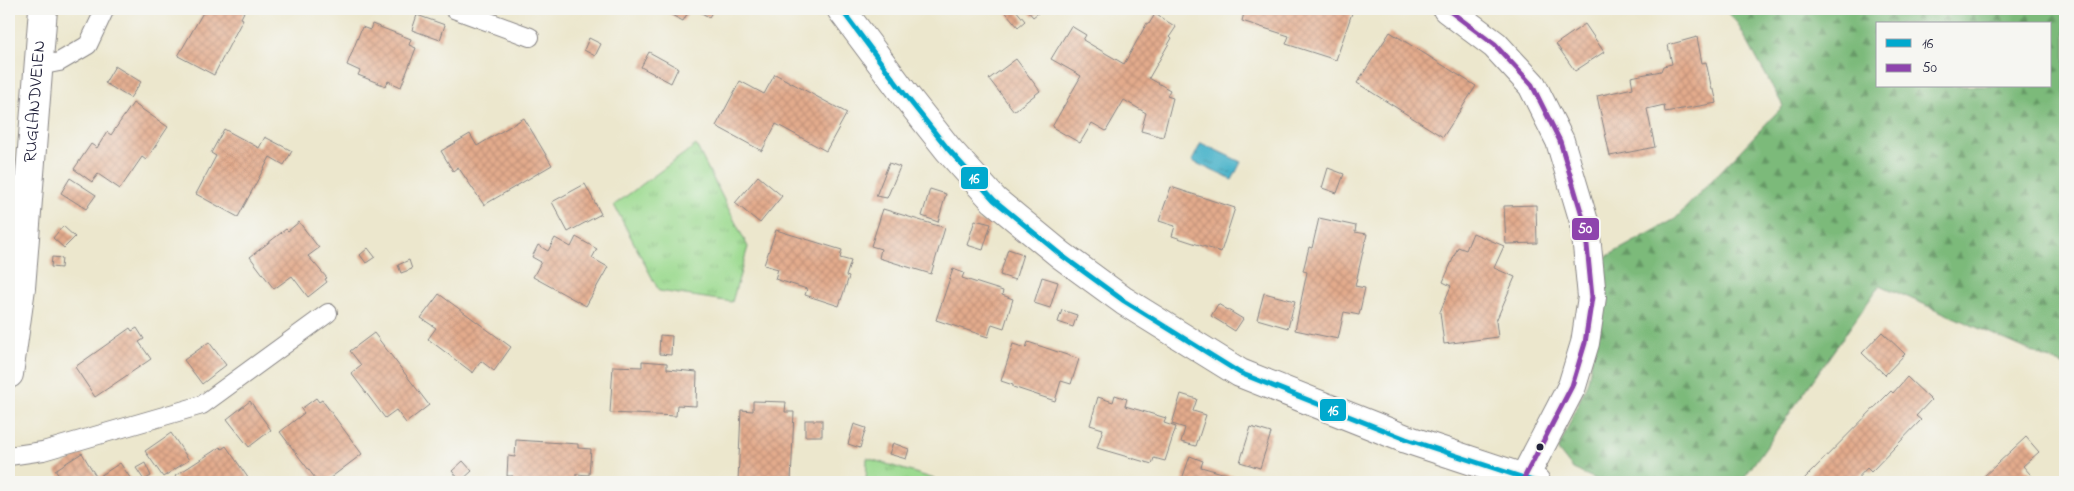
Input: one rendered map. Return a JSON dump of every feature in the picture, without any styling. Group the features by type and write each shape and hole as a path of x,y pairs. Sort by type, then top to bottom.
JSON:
{"street":[{"name":"RUGLANDVEIEN","path":"9,374 21,288 43,9"},
{"path":"841,9 948,150 994,200 1061,254 1124,301 1240,373 1406,439 1527,481 1572,386 1585,343 1592,297 1585,225 1560,140 1532,85 1495,45 1447,9"}],"lane":[{"path":"39,66 59,62 88,46 104,9"},
{"path":"454,9 530,37"},
{"path":"9,456 43,451 202,405 328,313"}],"green space":[{"path":"1724,9 2065,9 2065,366 1880,285 1741,482 1602,482 1573,469 1558,450 1588,381 1604,290 1595,263 1675,219 1783,106 1737,23"},
{"path":"696,145 748,247 732,302 659,291 614,205"},
{"path":"867,458 944,482 866,482"}],"water":[{"path":"1201,143 1241,162 1232,180 1192,161"}],"building":[{"path":"205,9 239,9 244,12 241,18 243,19 214,75 178,56"},
{"path":"665,9 690,9 683,21 664,11"},
{"path":"694,9 714,9 709,17"},
{"path":"1003,9 1015,9 1025,21 1018,27"},
{"path":"1026,9 1043,9 1033,17"},
{"path":"1245,9 1353,10 1336,60 1286,44 1289,36 1242,21"},
{"path":"1155,14 1176,27 1170,36 1172,38 1149,78 1170,90 1167,96 1173,98 1163,137 1141,131 1146,113 1124,100 1106,131 1092,123 1080,143 1052,127 1081,76 1051,59 1071,26 1086,35 1083,40 1124,64 1147,23 1149,24"},
{"path":"417,15 445,25 440,40 412,30"},
{"path":"372,24 411,39 409,45 416,48 401,87 388,81 386,86 358,75 360,71 347,65 362,27 370,30"},
{"path":"1585,24 1604,52 1575,71 1556,44"},
{"path":"1390,32 1476,86 1443,137 1357,83"},
{"path":"1697,37 1702,63 1706,62 1717,103 1665,112 1664,105 1647,109 1655,147 1610,156 1597,96 1633,88 1631,77 1661,71 1663,66 1672,64 1668,45"},
{"path":"589,38 601,44 595,56 584,50"},
{"path":"649,52 678,68 671,83 641,67"},
{"path":"1016,59 1040,91 1014,111 989,79"},
{"path":"115,66 141,82 130,98 105,83"},
{"path":"775,74 847,113 826,151 776,124 762,151 716,126 740,81 764,94"},
{"path":"133,103 168,127 146,160 142,157 120,189 98,174 92,182 74,169 91,144 97,148 107,132 111,135"},
{"path":"524,118 552,165 484,205 458,167 453,171 441,151 470,134 477,146"},
{"path":"224,129 259,148 265,137 292,151 284,165 270,157 238,217 196,194 216,156 211,153"},
{"path":"889,163 900,167 887,198 876,196"},
{"path":"1328,168 1344,174 1337,193 1322,188"},
{"path":"758,176 782,196 760,223 735,203"},
{"path":"70,178 96,195 86,209 61,193"},
{"path":"585,184 601,214 568,232 552,202"},
{"path":"1171,187 1235,208 1221,252 1172,236 1175,226 1159,221"},
{"path":"930,189 946,194 938,222 922,216"},
{"path":"1536,205 1537,243 1506,244 1504,206"},
{"path":"883,209 945,228 931,274 879,258 881,249 871,246"},
{"path":"1319,218 1356,226 1355,232 1367,234 1355,286 1365,288 1359,315 1344,312 1338,339 1295,330 1307,272 1303,271 1309,247 1312,248"},
{"path":"975,220 991,224 983,250 967,245"},
{"path":"299,222 319,248 308,256 327,278 325,279 327,282 308,297 292,276 274,289 250,257 286,229 288,231"},
{"path":"63,226 75,237 64,248 53,238"},
{"path":"776,230 842,250 840,258 851,261 846,276 849,277 839,306 805,295 807,289 775,279 778,269 764,265"},
{"path":"1473,233 1504,246 1494,268 1515,277 1496,321 1498,337 1444,344 1440,312 1451,286 1443,282 1458,247 1466,250"},
{"path":"576,237 597,249 592,258 608,267 586,306 533,277 541,262 532,257 538,245 548,251 555,238 571,247"},
{"path":"368,248 375,257 366,263 360,255"},
{"path":"1008,249 1023,254 1015,280 1000,275"},
{"path":"52,257 62,258 61,268 51,267"},
{"path":"409,260 412,269 401,273 398,265"},
{"path":"953,269 964,273 962,278 1003,291 1002,295 1013,299 1004,328 992,324 988,337 936,320"},
{"path":"1042,277 1058,282 1050,308 1034,303"},
{"path":"1264,293 1295,301 1288,328 1257,319"},
{"path":"439,294 511,347 494,371 481,361 473,373 428,339 436,328 421,318"},
{"path":"1218,304 1243,319 1235,331 1211,316"},
{"path":"1062,310 1077,315 1073,327 1058,322"},
{"path":"130,328 132,331 137,328 144,339 139,342 151,359 95,397 75,367"},
{"path":"1882,332 1905,354 1885,375 1862,353"},
{"path":"374,333 429,405 406,423 396,410 385,418 351,373 361,365 350,351"},
{"path":"660,335 672,336 671,355 659,354"},
{"path":"209,342 226,365 202,384 184,360"},
{"path":"1028,342 1079,359 1071,384 1061,381 1055,401 1001,381 1013,344 1026,348"},
{"path":"642,361 667,363 667,369 697,372 696,406 677,405 676,416 610,413 613,366 642,367"},
{"path":"1907,377 1931,400 1916,416 1921,420 1871,472 1867,468 1854,482 1801,482 1891,391 1893,393"},
{"path":"1181,394 1197,399 1193,411 1206,415 1196,446 1181,442 1185,428 1172,424"},
{"path":"1115,395 1127,399 1125,406 1166,418 1164,423 1176,427 1165,461 1154,458 1152,464 1097,448 1103,429 1090,425 1098,397 1113,402"},
{"path":"316,398 319,402 322,400 362,454 325,482 318,482 280,432 304,413 301,409"},
{"path":"250,401 271,430 249,447 227,419"},
{"path":"753,401 786,402 785,412 794,412 791,482 738,482 741,410 753,411"},
{"path":"805,420 822,420 822,436 805,436"},
{"path":"854,424 866,428 860,448 848,444"},
{"path":"1251,427 1271,433 1260,468 1240,462"},
{"path":"171,433 189,460 163,477 145,451"},
{"path":"2026,437 2039,452 2023,466 2037,482 1985,482 1982,478"},
{"path":"516,440 578,444 578,448 591,449 589,475 576,474 576,482 513,482 513,476 507,476 508,456 515,457"},
{"path":"893,443 909,449 906,459 889,454"},
{"path":"226,446 251,482 172,482 177,479 175,476 220,447 222,449"},
{"path":"82,453 97,478 120,463 133,482 63,482 55,470"},
{"path":"1190,456 1203,461 1201,467 1240,478 1239,482 1181,482"},
{"path":"463,461 472,471 461,481 452,471"},
{"path":"145,463 151,476 144,480 136,468"}],"transit line":[{"name":"16","path":"841,9 948,149 994,200 1061,255 1124,301 1240,373 1406,439 1536,482"},
{"name":"50","path":"1447,9 1495,45 1532,85 1560,141 1585,225 1592,297 1585,343 1572,386 1522,482"}]}
